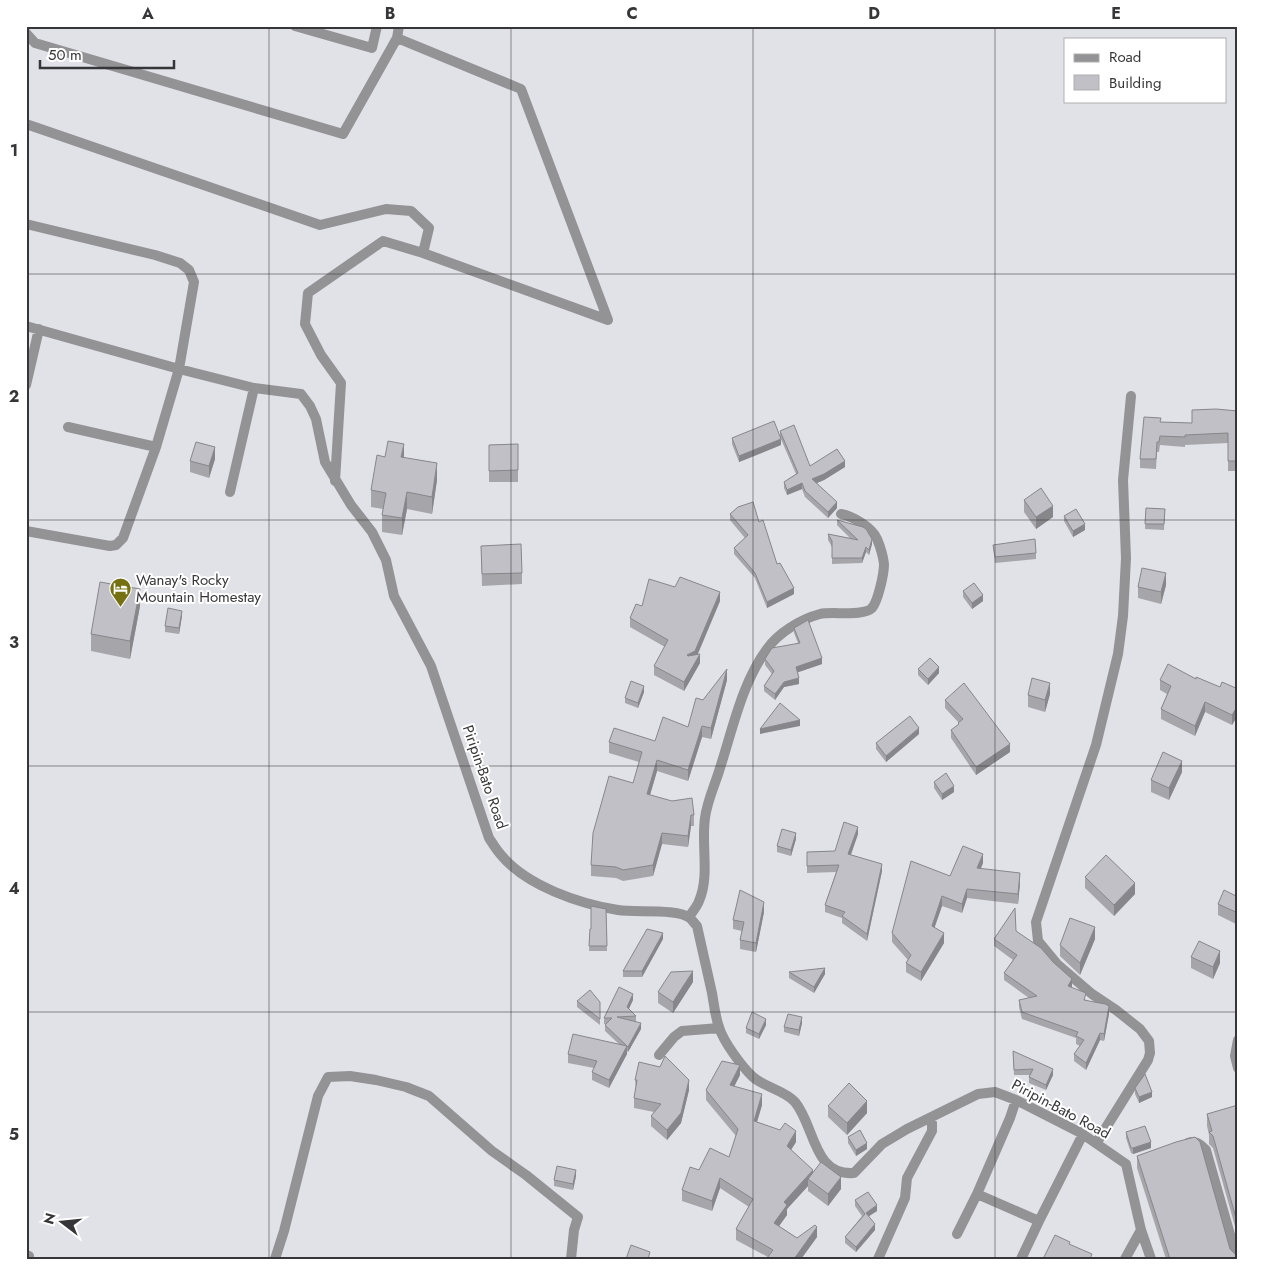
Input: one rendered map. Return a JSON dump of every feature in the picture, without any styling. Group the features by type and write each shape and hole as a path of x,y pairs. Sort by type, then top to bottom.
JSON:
{"street":[{"path":"295,26 372,48 377,26"},
{"path":"26,33 35,42 343,134 397,38 399,26"},
{"path":"335,481 341,383 321,355 305,324 308,293 383,241 608,320 521,89 397,38"},
{"path":"26,124 320,225 386,209 411,211 429,228 423,254"},
{"path":"26,224 180,263 189,270 194,282 179,369 156,447 123,538 116,545 110,546 26,531"},
{"path":"26,326 254,388 230,492"},
{"path":"26,385 39,328"},
{"name":"Piripin-Bato Road","path":"254,388 301,394 310,406 316,419 325,462 351,505 372,532 386,560 394,596 431,666 489,838 503,857 538,884 580,901 618,910 679,913 689,917 697,926 719,1028 729,1046 753,1078 794,1101 804,1118 822,1159 837,1171 854,1173 882,1144 978,1094 995,1092 1016,1100 1081,1133 1097,1142 1126,1164"},
{"path":"1097,1142 1148,1060 1150,1053 1149,1041 1140,1030 1116,1010 1092,994 1058,964 1038,940 1036,922 1096,746 1118,654 1123,616 1126,558 1123,480 1131,396"},
{"path":"68,427 156,447"},
{"path":"689,917 699,901 702,889 706,807 751,675 767,648 780,634 820,614 864,611 872,608 878,595 884,565 876,536 851,516 840,514"},
{"path":"659,1055 674,1037 682,1031 719,1028"},
{"path":"1238,1040 1235,1056 1238,1068"},
{"path":"275,1259 284,1231 318,1096 328,1077 350,1076 406,1086 429,1096 492,1150 578,1217 574,1230 571,1259"},
{"path":"957,1234 977,1194 1016,1100"},
{"path":"878,1259 905,1198 907,1178 932,1131 930,1118"},
{"path":"1021,1259 1081,1138 1081,1133"},
{"path":"1174,1148 1192,1141 1199,1143 1206,1150 1237,1259"},
{"path":"1136,1160 1126,1164 1141,1230 1151,1259"},
{"path":"977,1194 1039,1220"},
{"path":"1125,1259 1141,1230"}],"building":[{"path":"1216,409 1238,411 1238,461 1228,461 1228,433 1185,435 1185,437 1160,436 1159,442 1157,442 1156,459 1140,459 1144,417 1161,418 1160,422 1192,423 1192,410"},
{"path":"774,421 781,439 739,456 732,438"},
{"path":"794,425 810,466 837,449 845,461 812,479 837,502 828,512 805,491 802,483 787,490 784,482 798,473 780,431"},
{"path":"388,441 404,444 401,457 437,463 432,497 407,492 402,518 382,515 386,493 371,490 377,455 385,457"},
{"path":"196,442 215,447 209,466 190,461"},
{"path":"518,444 518,470 489,471 489,445"},
{"path":"1041,488 1053,506 1036,517 1024,500"},
{"path":"753,502 759,522 763,520 777,564 780,563 794,588 767,602 755,573 734,548 748,535 730,514 738,507"},
{"path":"1146,508 1165,509 1164,524 1145,524"},
{"path":"1076,509 1085,524 1073,531 1064,516"},
{"path":"837,520 866,529 872,539 869,550 866,547 862,558 832,558 832,541 828,534 858,540"},
{"path":"1035,539 1036,553 995,557 993,545"},
{"path":"521,544 522,573 482,574 481,546"},
{"path":"1142,568 1166,573 1161,592 1138,587"},
{"path":"680,577 720,592 695,651 687,655 700,654 684,682 654,666 668,640 630,618 636,604 642,606 649,579 675,587"},
{"path":"100,582 140,589 130,641 91,634"},
{"path":"974,583 983,595 972,603 963,591"},
{"path":"168,608 182,611 179,628 165,626"},
{"path":"808,620 822,658 796,667 799,678 784,682 775,694 764,686 774,671 765,659 772,648 800,643 794,628"},
{"path":"930,658 939,667 928,679 918,669"},
{"path":"1168,664 1196,679 1196,677 1220,687 1222,682 1238,689 1238,710 1235,710 1232,715 1205,702 1195,726 1161,709 1171,686 1160,680"},
{"path":"727,669 711,728 702,726 688,770 657,760 647,794 672,801 692,798 694,815 691,815 688,836 662,833 653,865 623,870 616,867 591,865 593,833 609,776 633,783 642,752 609,742 614,728 655,741 663,717 688,727 696,698 703,700"},
{"path":"1032,678 1050,683 1045,700 1028,695"},
{"path":"631,681 644,686 638,703 625,698"},
{"path":"964,683 1010,744 976,767 951,730 963,719 945,700"},
{"path":"780,703 800,720 760,729"},
{"path":"910,716 919,728 886,756 876,743"},
{"path":"1163,752 1182,761 1169,788 1151,780"},
{"path":"946,773 954,786 942,794 934,782"},
{"path":"844,822 858,827 848,854 882,864 867,934 842,916 845,912 825,905 839,865 807,866 807,852 835,851"},
{"path":"782,829 796,833 791,850 777,846"},
{"path":"963,846 983,854 977,868 1020,873 1018,894 967,889 962,904 942,896 932,926 944,933 921,972 906,963 911,955 892,933 911,861 950,876"},
{"path":"1106,855 1135,883 1114,905 1085,877"},
{"path":"740,890 764,902 756,943 740,940 744,922 733,920"},
{"path":"1224,890 1238,897 1238,913 1218,904"},
{"path":"591,906 606,909 607,946 589,946"},
{"path":"1015,908 1016,931 1041,948 1072,979 1068,986 1086,993 1084,1000 1109,1006 1104,1034 1100,1033 1086,1063 1074,1054 1084,1040 1076,1036 1078,1032 1022,1012 1019,1000 1037,996 1004,973 1017,955 994,939"},
{"path":"1070,918 1095,927 1080,963 1060,945"},
{"path":"647,929 663,933 642,971 623,971"},
{"path":"1199,941 1220,951 1213,967 1191,957"},
{"path":"825,968 814,987 789,972"},
{"path":"693,971 673,1002 658,992 671,972"},
{"path":"619,987 633,994 627,1007 636,1016 617,1017 641,1023 628,1047 605,1025 612,1018 604,1018"},
{"path":"590,990 600,1002 600,1019 577,1001"},
{"path":"752,1012 766,1019 759,1034 746,1028"},
{"path":"788,1014 802,1017 799,1030 784,1027"},
{"path":"573,1034 627,1046 609,1080 592,1072 597,1061 568,1054"},
{"path":"1013,1051 1053,1069 1046,1085 1029,1077 1033,1069 1014,1070"},
{"path":"665,1056 689,1080 681,1113 667,1130 651,1116 661,1104 634,1098 639,1062 660,1067"},
{"path":"722,1061 740,1065 730,1085 762,1094 754,1121 780,1130 785,1123 796,1131 787,1146 813,1170 784,1202 787,1205 774,1223 797,1238 815,1225 817,1227 794,1259 768,1259 773,1250 736,1229 753,1199 720,1178 712,1201 682,1190 690,1167 699,1170 710,1148 729,1157 738,1129 706,1090"},
{"path":"1145,1074 1152,1092 1139,1097 1135,1088"},
{"path":"849,1083 867,1101 847,1123 828,1106"},
{"path":"1238,1105 1238,1225 1213,1136 1209,1132 1212,1131 1207,1114"},
{"path":"1145,1126 1151,1142 1131,1148 1126,1132"},
{"path":"860,1130 867,1143 856,1150 848,1137"},
{"path":"1195,1137 1200,1142 1230,1249 1235,1254 1238,1254 1238,1259 1170,1259 1137,1156"},
{"path":"821,1162 841,1177 828,1194 808,1179"},
{"path":"557,1166 576,1170 573,1184 554,1180"},
{"path":"868,1192 877,1205 866,1213 875,1224 856,1247 845,1237 865,1214 855,1200"},
{"path":"1055,1235 1070,1242 1069,1244 1092,1254 1090,1259 1043,1259"},
{"path":"631,1245 650,1252 648,1259 626,1259"}],"place":[{"name":"Wanay's Rocky Mountain Homestay","path":"120,608"}]}
